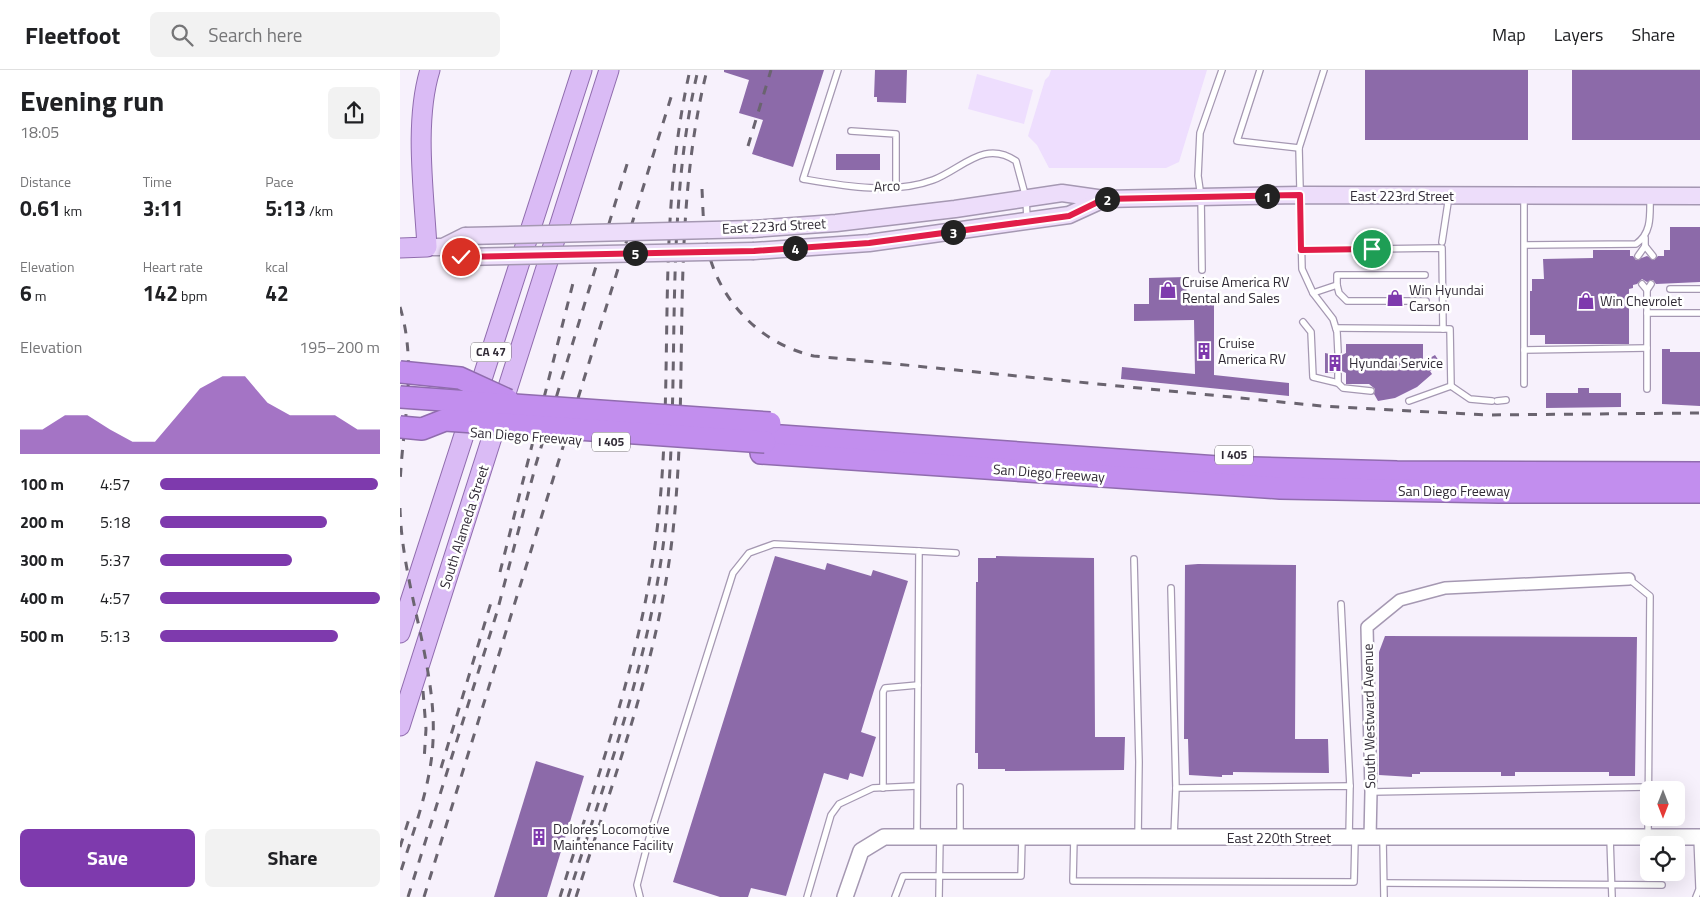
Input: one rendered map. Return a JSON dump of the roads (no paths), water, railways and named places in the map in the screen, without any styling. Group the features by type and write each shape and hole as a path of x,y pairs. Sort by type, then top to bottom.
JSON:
{"highway":[{"path":"400,372 460,378 522,406"},
{"name":"San Diego Freeway","path":"400,397 522,406 766,438 1280,488 1499,492 1700,492"},
{"path":"400,408 1231,474 1464,480 1700,480"},
{"path":"400,427 422,429 446,420 1218,467 1397,472 1700,472"},
{"name":"San Diego Freeway","path":"766,438 1139,449 1300,458 1700,461"}],"main road":[{"path":"430,70 425,85 422,117 435,247"},
{"name":"South Alameda Street","path":"400,633 582,70"},
{"name":"South Alameda Street","path":"400,726 609,70"},
{"name":"East 223rd Street","path":"400,248 435,247 465,236 753,228 836,223 1062,193 1104,199 1300,195 1700,196"},
{"name":"East 223rd Street","path":"435,247 461,257 754,251 869,243 1069,216 1104,199"}],"street":[{"name":"South Westward Avenue","path":"1364,839 1371,792 1367,627 1400,600 1445,588 1629,578"},
{"name":"East 220th Street","path":"845,897 861,851 884,837 1640,838"},
{"name":"East 220th Street","path":"1685,837 1698,837"}],"lane":[{"name":"Arco","path":"838,70 803,179 837,185 896,186 933,180 980,156 995,152 1007,155 1016,161 1026,198 1028,221"},
{"path":"1202,270 1201,197 1198,176 1200,133 1222,70"},
{"path":"1260,70 1237,141 1299,148"},
{"path":"1324,70 1299,148 1301,250 1302,269 1313,293 1333,319 1336,328 1338,352"},
{"path":"851,131 896,134 896,186"},
{"path":"1443,329 1442,245 1449,196"},
{"path":"1524,196 1524,384"},
{"path":"1638,256 1645,246 1645,238 1650,223 1650,196"},
{"path":"1525,245 1636,244 1645,238"},
{"path":"1301,250 1442,245"},
{"path":"1645,246 1653,256"},
{"path":"1425,275 1337,275 1337,285 1339,293 1347,301 1426,301"},
{"path":"1642,284 1647,290"},
{"path":"1647,389 1647,290 1651,284"},
{"path":"1313,293 1337,285"},
{"path":"1670,289 1700,289"},
{"path":"1647,313 1700,313"},
{"path":"1302,322 1311,332 1313,377 1338,383 1343,388 1371,391"},
{"path":"1336,328 1450,329 1451,386"},
{"path":"1524,350 1647,348"},
{"path":"1338,374 1338,383"},
{"path":"1451,386 1470,399 1506,400"},
{"path":"1409,402 1451,386"},
{"path":"640,897 637,885 650,835 733,573 748,553 774,544 956,553"},
{"path":"917,837 919,551"},
{"path":"1134,560 1139,762 1138,837"},
{"path":"1629,578 1650,596 1648,781"},
{"path":"1171,588 1176,788 1174,838"},
{"path":"1341,604 1350,786 1364,839 1384,883 1384,897"},
{"path":"883,788 882,692 890,685 918,684"},
{"path":"807,897 831,815 839,804 872,788 917,786"},
{"path":"1176,788 1350,786"},
{"path":"960,787 960,837"},
{"path":"1371,792 1640,787"},
{"path":"939,897 940,837"},
{"path":"895,897 903,876 1021,876 1022,837"},
{"path":"1696,897 1700,887 1698,837"},
{"path":"1074,838 1073,881 1335,882 1354,882 1364,839"},
{"path":"1610,838 1612,897"},
{"path":"1384,883 1662,885"}],"railway":[{"path":"560,897 619,707 644,611 653,562 663,456 667,291 673,181 690,70"},
{"path":"568,897 627,711 651,617 660,569 670,464 674,294 680,182 687,126 698,70"},
{"path":"576,897 635,711 659,617 668,569 678,465 684,238 688,182 707,70"},
{"path":"748,146 771,70"},
{"path":"424,897 672,94"},
{"path":"408,897 497,612 536,464 628,161"},
{"path":"702,189 707,246 713,266 731,301 744,317 759,330 794,350 814,356 1322,406 1486,415 1700,413"},
{"path":"500,572 573,283"},
{"path":"400,307 408,351 408,396 400,486"},
{"path":"400,508 402,537 425,655 433,713 432,758 429,775 416,825 400,874"},
{"path":"441,768 493,596"},
{"path":"423,691 426,729 424,761"},
{"path":"400,847 409,819"}],"place":[{"name":"Cruise America RV Rental and Sales","path":"1168,290"},
{"name":"Win Hyundai Carson","path":"1395,298"},
{"name":"Win Chevrolet","path":"1586,301"},
{"name":"Cruise America RV","path":"1204,351"},
{"name":"Hyundai Service","path":"1335,363"},
{"name":"Dolores Locomotive Maintenance Facility","path":"539,837"}]}
